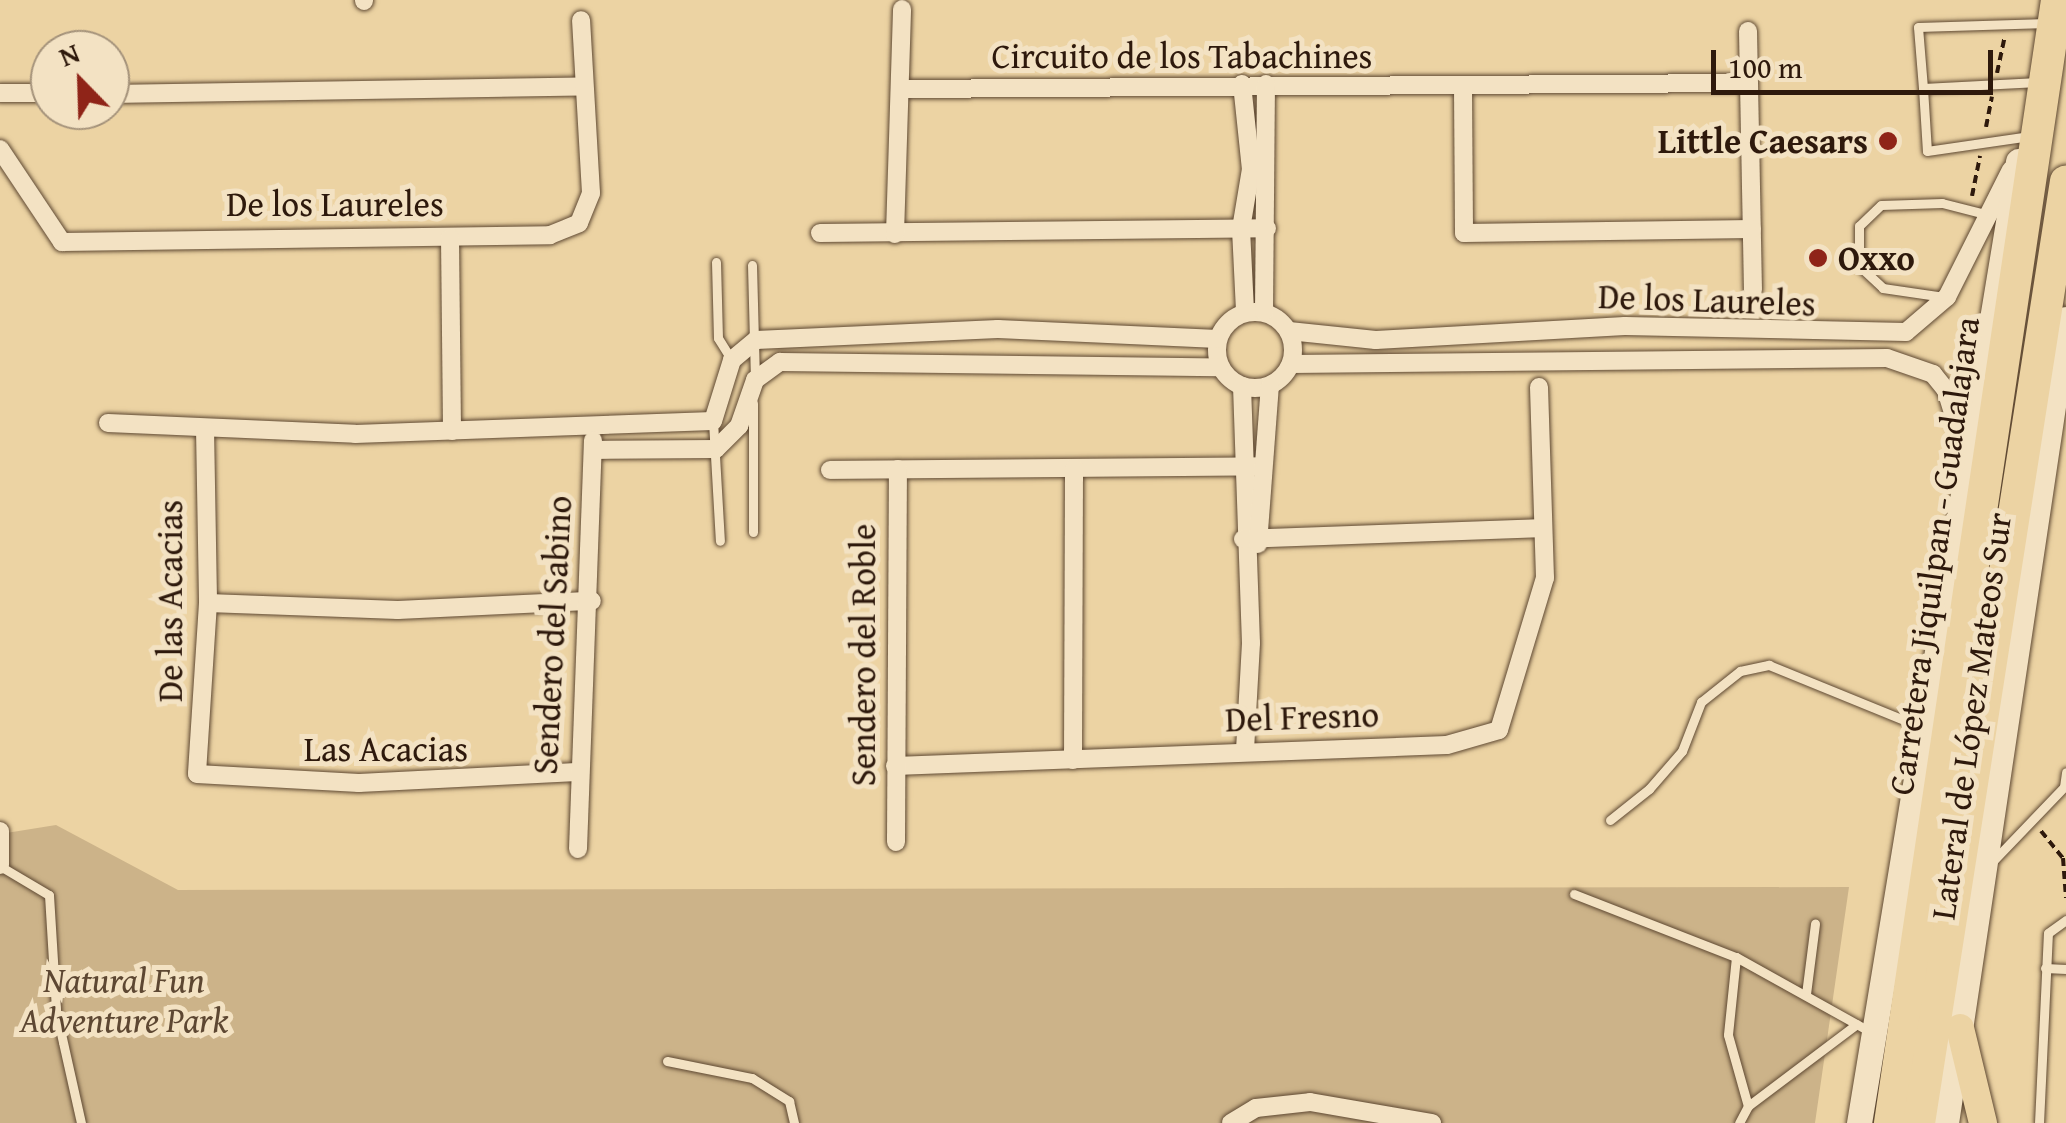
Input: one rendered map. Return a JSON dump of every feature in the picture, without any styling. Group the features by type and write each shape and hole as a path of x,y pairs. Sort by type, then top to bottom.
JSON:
{"highway":[{"name":"Carretera Jiquilpan - Guadalajara","path":"1890,1123 2045,85 2053,7"},
{"name":"Carretera Jiquilpan - Guadalajara","path":"1920,1123 2066,181"}],"main road":[{"path":"1960,1028 1983,1123"}],"street":[{"path":"895,234 902,10"},
{"name":"De los Laureles","path":"0,148 62,242 550,235 579,223 592,164 581,87 580,20"},
{"path":"1748,31 1753,290"},
{"name":"Circuito de los Tabachines","path":"901,89 1748,83"},
{"path":"1242,84 1251,169 1241,230 1254,312"},
{"path":"108,424 452,430 713,421 732,360 756,340 998,329 1218,339 1254,312 1267,228 1266,84"},
{"name":"Lateral de López Mateos Sur","path":"1859,1123 1865,1029 1922,727 1966,457 1998,219 2021,144 2045,85"},
{"path":"130,94 581,87"},
{"path":"1463,88 1464,233 1752,228"},
{"path":"0,93 30,93"},
{"name":"De los Laureles","path":"1289,332 1376,340 1625,326 1886,336 1906,332 1947,298 1998,219"},
{"path":"820,233 1267,228"},
{"path":"450,238 452,430"},
{"path":"1245,750 1249,563 1270,385 1291,364 1289,332 1254,312"},
{"name":"Lateral de López Mateos Sur","path":"1946,1123 2058,430 2066,319"},
{"path":"1625,326 1625,355"},
{"path":"1770,333 1770,356"},
{"path":"1886,336 1887,358"},
{"path":"1218,339 1220,367"},
{"name":"De los Laureles","path":"1291,364 1625,355 1887,358 1933,374 1946,390 1966,457"},
{"path":"593,450 716,450 738,426 754,380 780,362 1220,367 1242,386 1270,385"},
{"path":"1242,386 1240,466 1252,538"},
{"name":"Del Fresno","path":"894,766 1447,745 1499,730 1539,608 1543,528 1539,387"},
{"name":"Sendero del Sabino","path":"578,849 576,772 592,601 593,424"},
{"name":"De las Acacias","path":"197,774 208,603 204,428"},
{"path":"830,470 1263,466"},
{"path":"1073,760 1074,468"},
{"name":"Sendero del Roble","path":"896,842 898,469"},
{"path":"1252,538 1543,528"},
{"path":"208,603 398,610 592,601"},
{"name":"Las Acacias","path":"197,774 359,783 576,772"},
{"path":"0,831 0,866"},
{"path":"1231,1123 1256,1108 1310,1102 1432,1123"}],"lane":[{"path":"2021,144 1983,142 1927,150 1918,27 2007,25 2053,7"},
{"path":"1923,88 2045,85"},
{"path":"1947,298 1882,288 1859,266 1859,226 1881,205 1970,208 1998,219"},
{"path":"716,262 718,338 732,360"},
{"path":"752,265 756,340 752,532"},
{"path":"713,421 720,541"},
{"path":"1610,820 1682,751 1701,702 1740,671 1768,665 1922,727"},
{"path":"1984,870 2032,820 2066,772"},
{"path":"0,866 49,895 56,1011 81,1123"},
{"path":"1574,894 1736,957 1865,1029 1748,1106 1739,1123"},
{"path":"2039,1123 2048,932 2066,920"},
{"path":"1806,994 1815,924"},
{"path":"1736,957 1728,1035 1748,1106"},
{"path":"2046,968 2066,969"},
{"path":"668,1061 752,1078 790,1101 794,1123"}],"path":[{"path":"1970,208 2007,25"},
{"path":"2032,820 2064,858 2066,898"}],"green space":[{"name":"Natural Fun Adventure Park","path":"56,825 178,890 1849,887 1815,1123 0,1123 0,834"}],"place":[{"name":"Little Caesars","path":"1888,141"},
{"name":"Oxxo","path":"1818,258"}]}
